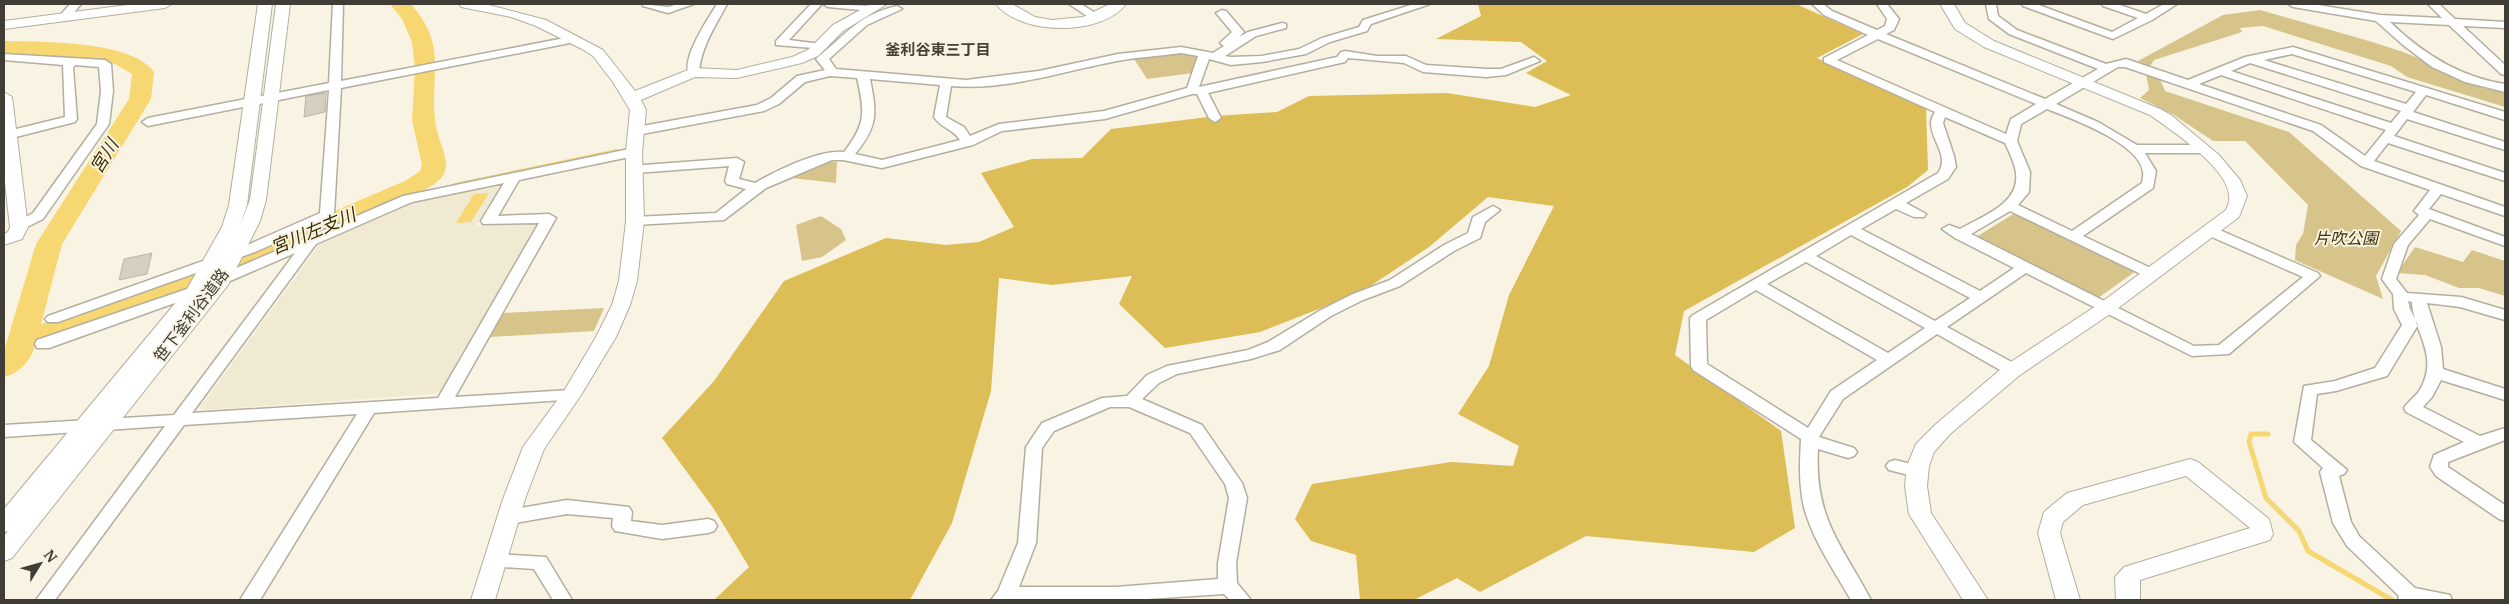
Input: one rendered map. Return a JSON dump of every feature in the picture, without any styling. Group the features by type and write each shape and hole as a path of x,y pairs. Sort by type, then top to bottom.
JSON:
{"street":[{"path":"64,18 76,4"},
{"path":"4,25 165,4"},
{"name":"笹下釜利谷道路","path":"4,524 195,291 231,227 238,205 265,4"},
{"name":"笹下釜利谷道路","path":"4,552 221,281 236,254 258,200 283,4"},
{"path":"53,319 236,254 327,215 338,4"},
{"path":"466,4 514,14 575,39 598,53 632,98 638,110 635,160 635,221 628,281 621,305 606,338 571,395 534,447 509,516 483,600"},
{"path":"647,4 668,10 689,4"},
{"path":"692,72 694,60 722,4"},
{"path":"817,4 780,43 821,46"},
{"path":"828,4 876,6"},
{"path":"1003,4 1021,15 1038,22 1056,24 1096,18 1119,4"},
{"path":"1074,4 1096,18"},
{"path":"1302,52 1326,40 1363,29 1367,22 1425,4"},
{"path":"1817,4 1828,13 2109,131 2135,149 2149,169 2151,178 2148,185 2074,236"},
{"path":"1882,4 1893,19 1890,28 1828,60 2011,141"},
{"path":"1947,4 1960,26 1989,44 2155,112 2179,127 2227,173 2238,192 2237,204 2233,213 2106,308 2013,370 1924,449 1917,471 1916,486 1920,514 1976,600"},
{"path":"1990,4 1993,17 2013,32 2105,68"},
{"path":"2027,4 2113,36 2172,4"},
{"path":"2107,4 2148,18"},
{"path":"2293,4 2380,18 2505,25"},
{"path":"2433,4 2505,71"},
{"path":"632,98 692,72 737,74 761,70 797,60 813,53 838,28 876,6"},
{"path":"830,72 831,68 822,59 851,35 857,25 878,13 897,9"},
{"path":"1197,90 1210,55 1238,32 1222,13"},
{"path":"2380,18 2402,41 2418,53 2455,74 2490,86 2505,88"},
{"path":"1210,55 1252,34 1282,26"},
{"path":"148,122 575,39"},
{"path":"637,131 753,110 774,101 801,79 830,72 946,83 1002,81 1137,54 1181,50 1231,61 1247,61 1302,52 1345,54 1377,59 1406,60 1423,68 1486,73 1502,72 1534,61"},
{"path":"2189,84 2249,59 2293,50 2505,116"},
{"path":"635,221 719,217 730,211 756,188 821,158 835,155 847,156 868,164 882,164 968,142 999,128 1026,123 1105,115 1197,90 1340,60 1345,54"},
{"path":"2487,54 2505,55"},
{"path":"4,57 104,64 107,90 103,124 38,216 20,227 16,235 4,240"},
{"path":"2249,59 2407,111 2505,146"},
{"path":"5,136 71,119 67,67 73,61"},
{"path":"2210,231 2313,276 2223,350 2192,351 1955,232 2009,206 2022,192 2023,172 2011,141 2015,122 2105,68 2115,64 2126,63 2317,128 2366,163 2505,212"},
{"path":"2220,71 2505,177"},
{"path":"847,156 867,132 869,122 870,113 863,76"},
{"path":"946,83 940,117 944,122 960,130 968,142"},
{"path":"1197,90 1215,118"},
{"path":"2366,163 2423,91"},
{"path":"4,97 10,207 20,227"},
{"path":"1848,452 1810,439 1698,366 1698,318 1898,204 1943,176 1949,167 1948,156 1937,123 1941,111"},
{"path":"2135,149 2202,148"},
{"path":"43,344 221,281 312,239 408,199 515,176 635,160 737,162 732,181 756,188"},
{"path":"444,402 549,218 488,221 515,176"},
{"path":"2438,189 2421,211 2426,215 2505,242"},
{"path":"1898,204 1919,214"},
{"path":"2009,206 2152,274"},
{"path":"1131,401 1153,379 1173,370 1252,354 1274,346 1326,313 1358,297 1395,283 1449,248 1475,235 1478,220 1493,210"},
{"path":"2426,215 2401,244 2389,279 2400,294 2402,308 2410,326 2390,361 2381,372 2336,386 2310,390 2302,442 2338,470 2329,472 2342,523 2353,540 2408,598 2443,600"},
{"path":"1852,230 1980,298"},
{"path":"45,600 312,239"},
{"path":"1806,256 2013,370"},
{"path":"1861,600 1828,542 1811,499 1808,469 1810,439 1837,395 2025,267"},
{"path":"1756,284 1888,360"},
{"path":"2400,294 2421,299 2461,302 2505,314"},
{"path":"2421,299 2418,303 2434,344 2435,372 2428,392 2412,408 2479,443"},
{"path":"2435,372 2505,395"},
{"path":"4,431 571,395"},
{"path":"1228,586 1116,594 1003,598 1027,543 1034,446 1048,427 1108,402 1131,401 1196,429 1233,483 1238,498 1227,563 1228,586 1242,600"},
{"path":"250,600 369,408"},
{"path":"2505,434 2440,459 2439,467 2442,472 2505,514"},
{"path":"1895,466 1917,471"},
{"path":"2068,600 2049,533 2052,518 2075,499 2190,467 2261,525 2262,534 2132,573 2127,577 2128,600"},
{"path":"509,516 567,507 624,512 621,526 662,532 708,526"},
{"path":"495,561 539,562 563,600"}],"shaded area":[{"path":"1478,4 1796,4 1863,34 1817,58 1926,108 1928,170 1907,187 1684,311 1675,355 1781,431 1795,528 1754,552 1586,536 1480,592 1457,578 1414,600 1360,600 1356,555 1311,541 1295,519 1312,484 1451,462 1513,466 1519,446 1458,414 1489,366 1509,295 1554,206 1488,197 1429,247 1360,293 1260,332 1165,348 1119,304 1132,276 1052,285 999,278 991,391 952,523 910,600 714,600 749,567 714,509 662,438 714,381 784,281 886,238 946,245 979,242 1014,227 981,173 1032,159 1082,158 1111,129 1216,116 1277,112 1309,96 1447,93 1535,107 1571,95 1526,73 1547,61 1521,42 1436,39 1481,16"},
{"path":"496,186 500,188 476,226 535,223 538,226 441,391 434,394 203,410 200,407 319,245 409,204"},
{"path":"489,193 471,222 456,223 474,194"}],"green space":[{"path":"2260,10 2403,52 2464,81 2491,90 2505,92 2505,107 2407,77 2391,66 2263,26 2240,28 2242,32 2154,60 2150,66 2138,61 2223,15"},
{"path":"1178,51 1201,55 1193,73 1147,79 1132,56"},
{"name":"片吹公園","path":"2146,73 2160,79 2165,91 2289,132 2401,231 2376,276 2383,299 2295,260 2296,245 2303,234 2308,205 2245,141 2213,141 2174,115 2140,98 2149,90"},
{"path":"830,162 837,162 836,183 791,178"},
{"path":"2015,213 2136,271 2098,298 1976,237"},
{"path":"821,216 841,229 846,240 822,257 802,261 796,225"},
{"path":"2415,247 2463,262 2472,250 2505,261 2505,296 2479,288 2459,288 2425,275 2397,273"},
{"path":"604,308 594,331 490,337 503,313"}],"building":[{"path":"326,93 325,112 304,117 306,96"},
{"path":"152,253 147,274 119,280 124,259"}],"waterway":[{"name":"宮川左支川","path":"22,341 258,254 416,185 431,175 434,165 423,120 425,68 423,42 411,17 400,4"},
{"name":"宮川","path":"4,47 103,53 123,59 143,72 140,99 49,244 22,341"},
{"path":"455,185 617,151"},
{"path":"409,189 423,192"},
{"name":"宮川","path":"4,368 19,353 22,341"},
{"path":"2268,434 2251,434 2249,442 2266,498 2299,531 2308,551 2392,600"}],"district":[{"name":"釜利谷東三丁目","path":"938,49"}]}
